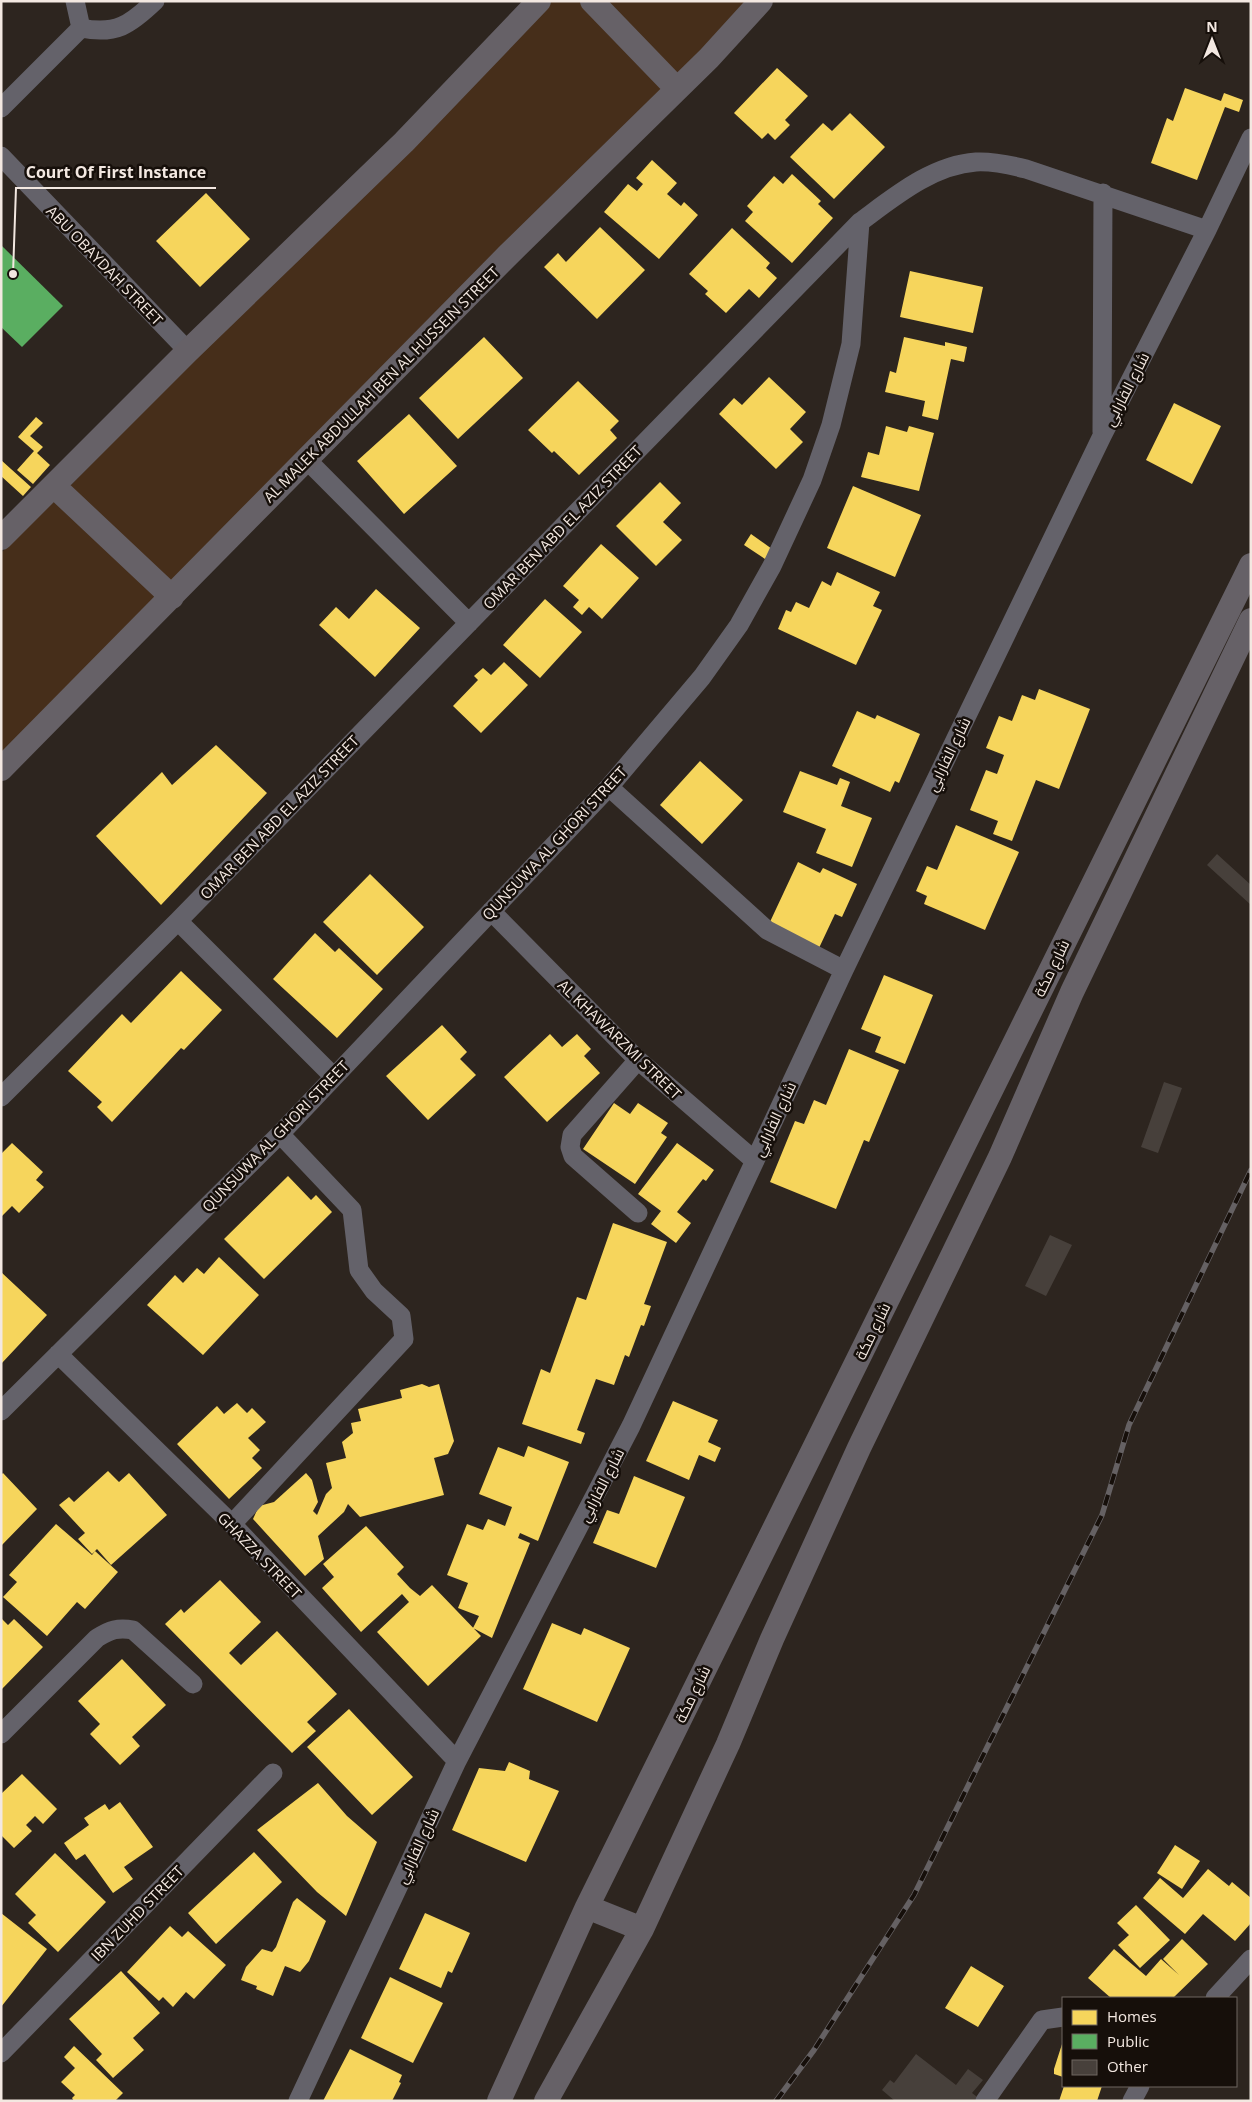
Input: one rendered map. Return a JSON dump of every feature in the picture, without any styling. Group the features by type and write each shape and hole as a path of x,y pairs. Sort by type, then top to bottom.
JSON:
{"main road":[{"path":"1,538 188,351 404,142 539,1"},
{"path":"592,1 677,89"},
{"name":"AL MALEK ABDULLAH BEN AL HUSSEIN STREET","path":"1,769 501,262 677,89 761,1"},
{"path":"54,486 172,597"},
{"name":"شارع مكة","path":"500,2101 587,1907 1251,565"},
{"name":"شارع مكة","path":"546,2101 642,1929 728,1744 772,1639 859,1448 996,1165 1072,992 1251,620"},
{"path":"587,1907 642,1929"}],"street":[{"path":"75,1 81,28"},
{"path":"81,28 105,31 126,25 154,1"},
{"path":"1,108 81,28"},
{"name":"شارع الفارابي","path":"298,2101 456,1761 632,1426 844,970 1102,436 1207,230 1251,138"},
{"name":"ABU OBAYDAH STREET","path":"1,156 188,351"},
{"name":"OMAR BEN ABD EL AZIZ STREET","path":"1,1097 178,921 860,222 928,176 952,166 976,162 999,163 1026,169 1207,230"},
{"path":"1102,436 1103,194"},
{"name":"QUNSUWA AL GHORI STREET","path":"1,1411 280,1134 609,787 702,677 740,625 794,522 812,480 843,384 851,344 860,222"},
{"path":"307,460 469,623"},
{"path":"609,787 767,930 844,970"},
{"name":"AL KHAWARZMI STREET","path":"491,912 638,1060 755,1161"},
{"path":"178,921 333,1076"},
{"path":"638,1060 572,1136 570,1147 573,1156 638,1213"},
{"path":"232,1524 404,1339 401,1316 374,1291 359,1270 352,1210 280,1134"},
{"name":"GHAZZA STREET","path":"58,1354 232,1524 456,1761"},
{"path":"1,1734 97,1638 115,1629 133,1630 193,1684"},
{"name":"IBN ZUHD STREET","path":"1,2053 273,1773"},
{"path":"1216,1997 1251,1959"},
{"path":"985,2101 1042,2020 1062,2017"},
{"path":"1132,2101 1139,2087"}],"shaded area":[{"path":"539,1 749,1 1,760 1,553 73,483"}],"building: Homes":[{"path":"777,68 808,96 785,120 790,125 775,140 768,133 762,139 734,113"},
{"path":"1185,88 1221,101 1224,93 1243,100 1239,112 1225,107 1197,180 1151,163 1167,118 1173,121"},
{"path":"850,113 885,147 834,199 790,157 823,123 832,131"},
{"path":"652,160 677,183 667,194 681,206 684,202 698,215 659,259 604,212 628,184 637,191 643,184 636,178"},
{"path":"792,174 821,201 818,204 833,218 792,263 745,221 753,212 747,206 774,176 783,184"},
{"path":"206,193 250,239 200,287 156,241"},
{"path":"600,227 645,270 597,319 544,267 558,253 566,262"},
{"path":"732,228 770,263 766,268 777,278 759,298 749,289 726,313 705,294 708,291 689,274"},
{"path":"910,271 983,287 973,333 900,317"},
{"path":"484,337 523,378 458,439 419,398"},
{"path":"904,337 945,346 945,342 967,347 964,362 951,359 938,420 922,416 925,401 885,392 890,371 896,373"},
{"path":"769,377 806,412 790,429 803,442 776,469 719,414 734,398 742,405"},
{"path":"578,381 619,421 610,430 617,438 579,475 528,430"},
{"path":"1174,403 1221,426 1192,484 1146,460"},
{"path":"409,414 457,466 404,514 357,461"},
{"path":"36,417 43,423 30,436 43,447 37,453 50,465 33,484 17,470 34,451 18,437"},
{"path":"886,426 907,432 909,426 934,433 919,491 861,477 868,452 879,455"},
{"path":"1,460 31,487 23,496 1,476"},
{"path":"660,482 681,503 663,522 682,540 656,566 616,526"},
{"path":"853,486 921,515 895,577 827,548"},
{"path":"751,534 772,549 765,559 744,545"},
{"path":"601,544 639,578 602,619 589,607 582,615 573,607 579,600 563,586"},
{"path":"837,572 880,592 873,606 882,610 856,665 778,629 786,610 791,612 796,602 809,608 822,581 831,586"},
{"path":"376,589 420,628 375,677 319,625 336,607 349,619"},
{"path":"545,599 582,632 540,678 503,645"},
{"path":"504,662 528,685 481,733 453,706 478,680 474,676 483,668 491,675"},
{"path":"1039,689 1090,709 1059,789 1036,780 1012,841 993,834 998,821 970,810 986,770 997,774 1004,755 986,748 999,716 1012,721 1022,695 1035,700"},
{"path":"857,711 875,719 877,715 920,734 899,783 895,781 890,792 832,766"},
{"path":"216,745 267,793 161,905 96,836 162,772 172,785"},
{"path":"700,761 743,800 702,844 660,805"},
{"path":"800,771 837,785 840,778 850,782 841,806 872,818 852,867 816,853 826,829 783,812"},
{"path":"956,825 1019,852 985,930 924,904 927,896 916,891 927,866 937,870"},
{"path":"798,862 820,873 823,868 857,884 842,917 835,914 819,948 769,924"},
{"path":"370,874 424,927 377,975 323,922"},
{"path":"315,933 335,952 339,948 383,989 337,1038 273,979"},
{"path":"181,971 222,1010 184,1050 181,1048 112,1122 97,1107 102,1102 68,1071 122,1014 131,1023"},
{"path":"884,975 933,995 905,1064 875,1052 881,1037 861,1029"},
{"path":"442,1025 467,1052 460,1059 476,1075 428,1120 386,1076"},
{"path":"550,1034 562,1047 577,1034 591,1049 584,1056 600,1073 547,1122 504,1077"},
{"path":"849,1049 899,1070 869,1142 864,1140 836,1209 770,1182 795,1121 804,1124 814,1100 826,1105"},
{"path":"614,1103 630,1114 638,1103 668,1123 661,1133 667,1137 635,1184 583,1149"},
{"path":"12,1143 43,1172 36,1180 44,1187 19,1213 12,1206 1,1217 1,1154"},
{"path":"677,1143 714,1170 706,1181 703,1179 677,1212 691,1223 676,1243 651,1224 661,1211 638,1194"},
{"path":"288,1176 311,1200 316,1195 332,1212 264,1279 224,1239"},
{"path":"613,1223 667,1242 644,1304 651,1306 644,1326 641,1325 629,1357 625,1355 614,1385 596,1379 577,1430 585,1433 581,1444 522,1424 541,1369 550,1373 577,1297 586,1300"},
{"path":"219,1257 259,1295 203,1355 147,1305 175,1275 183,1283 197,1268 204,1274"},
{"path":"1,1272 47,1315 1,1364"},
{"path":"422,1384 429,1387 439,1384 454,1441 448,1454 434,1458 444,1495 360,1517 348,1504 344,1512 318,1536 324,1559 305,1576 253,1519 259,1506 274,1502 306,1473 312,1480 318,1502 313,1511 317,1515 326,1494 332,1488 326,1463 346,1458 342,1442 353,1433 351,1423 361,1421 358,1409 402,1398 400,1390"},
{"path":"673,1401 718,1420 708,1442 721,1448 715,1462 699,1455 689,1480 646,1461"},
{"path":"237,1403 247,1413 252,1408 266,1422 248,1438 260,1450 252,1458 262,1468 229,1499 177,1444 217,1406 224,1414"},
{"path":"528,1446 569,1462 538,1541 520,1533 518,1538 530,1543 492,1638 473,1628 479,1616 458,1608 468,1583 447,1575 467,1524 483,1530 488,1519 505,1526 512,1507 479,1494 498,1447 524,1457"},
{"path":"108,1471 119,1482 129,1473 167,1515 111,1565 97,1549 92,1554 78,1539 85,1533 59,1505 69,1497 74,1502"},
{"path":"3,1473 37,1509 1,1546 1,1475"},
{"path":"634,1476 685,1497 656,1568 593,1543 607,1510 619,1514"},
{"path":"56,1524 92,1555 95,1551 118,1572 85,1609 77,1602 47,1636 3,1597 17,1582 9,1575"},
{"path":"366,1526 404,1567 397,1574 410,1588 420,1596 432,1585 481,1636 428,1686 377,1632 409,1602 402,1594 361,1632 322,1588 334,1577 323,1564"},
{"path":"220,1580 261,1622 229,1653 241,1665 277,1631 337,1694 307,1722 316,1731 292,1753 165,1624 181,1609 184,1613"},
{"path":"1,1618 8,1625 14,1619 43,1647 1,1690"},
{"path":"552,1623 581,1635 584,1628 630,1648 597,1722 523,1689"},
{"path":"122,1659 166,1705 132,1737 140,1746 120,1765 90,1734 100,1724 78,1701"},
{"path":"349,1709 413,1777 372,1815 307,1747"},
{"path":"509,1762 530,1771 529,1779 559,1791 526,1862 452,1830 479,1768 505,1771"},
{"path":"22,1774 57,1809 43,1824 35,1816 26,1825 32,1831 14,1848 1,1835 1,1794"},
{"path":"318,1783 347,1816 377,1842 346,1916 317,1892 257,1830"},
{"path":"120,1802 153,1847 124,1867 133,1879 113,1893 85,1854 76,1860 64,1843 89,1825 84,1818 105,1804 109,1810"},
{"path":"1175,1845 1200,1861 1182,1889 1157,1873"},
{"path":"254,1852 282,1882 216,1944 188,1913"},
{"path":"55,1853 106,1902 58,1952 28,1923 36,1915 15,1894"},
{"path":"1208,1869 1229,1886 1232,1882 1251,1898 1251,1923 1235,1941 1203,1914 1185,1934 1143,1898 1160,1878 1183,1898"},
{"path":"297,1898 326,1921 309,1961 300,1972 285,1966 273,1996 256,1989 257,1986 241,1980 246,1967 262,1949 272,1952 276,1947 293,1902"},
{"path":"1136,1905 1170,1940 1140,1968 1118,1945 1129,1935 1117,1923"},
{"path":"1,1913 47,1949 1,2007"},
{"path":"425,1913 470,1933 452,1973 448,1971 441,1988 399,1969"},
{"path":"170,1926 182,1937 188,1931 226,1965 194,1999 186,1992 173,2007 163,1997 159,2001 127,1972"},
{"path":"1182,1939 1208,1964 1174,1997 1110,1997 1088,1978 1114,1949 1146,1976 1161,1959 1179,1975 1163,1959"},
{"path":"971,1966 1004,1986 978,2027 945,2008"},
{"path":"121,1971 160,2013 133,2038 144,2050 113,2078 96,2060 102,2054 69,2019"},
{"path":"390,1977 443,2003 413,2063 361,2038"},
{"path":"1062,2044 1062,2077 1054,2074"},
{"path":"74,2046 123,2093 115,2101 74,2101 72,2098 75,2095 61,2082 75,2068 64,2057"},
{"path":"350,2049 402,2075 399,2082 401,2083 392,2101 323,2101"},
{"path":"1064,2087 1102,2087 1097,2101 1059,2101"}],"building: Public":[{"path":"1,245 63,306 22,347 1,327"}],"building: Other":[{"path":"1217,854 1251,885 1251,905 1207,865"},
{"path":"1164,1082 1182,1088 1158,1153 1141,1147"},
{"path":"1050,1235 1072,1245 1046,1296 1025,1286"},
{"path":"916,2054 956,2085 968,2069 983,2080 972,2093 981,2100 895,2101 882,2090 890,2080 894,2083"}],"railway":[{"path":"776,2101 814,2050 914,1895 1102,1515 1129,1425 1251,1170"}],"place":[{"name":"Court Of First Instance","path":"13,274"}]}
